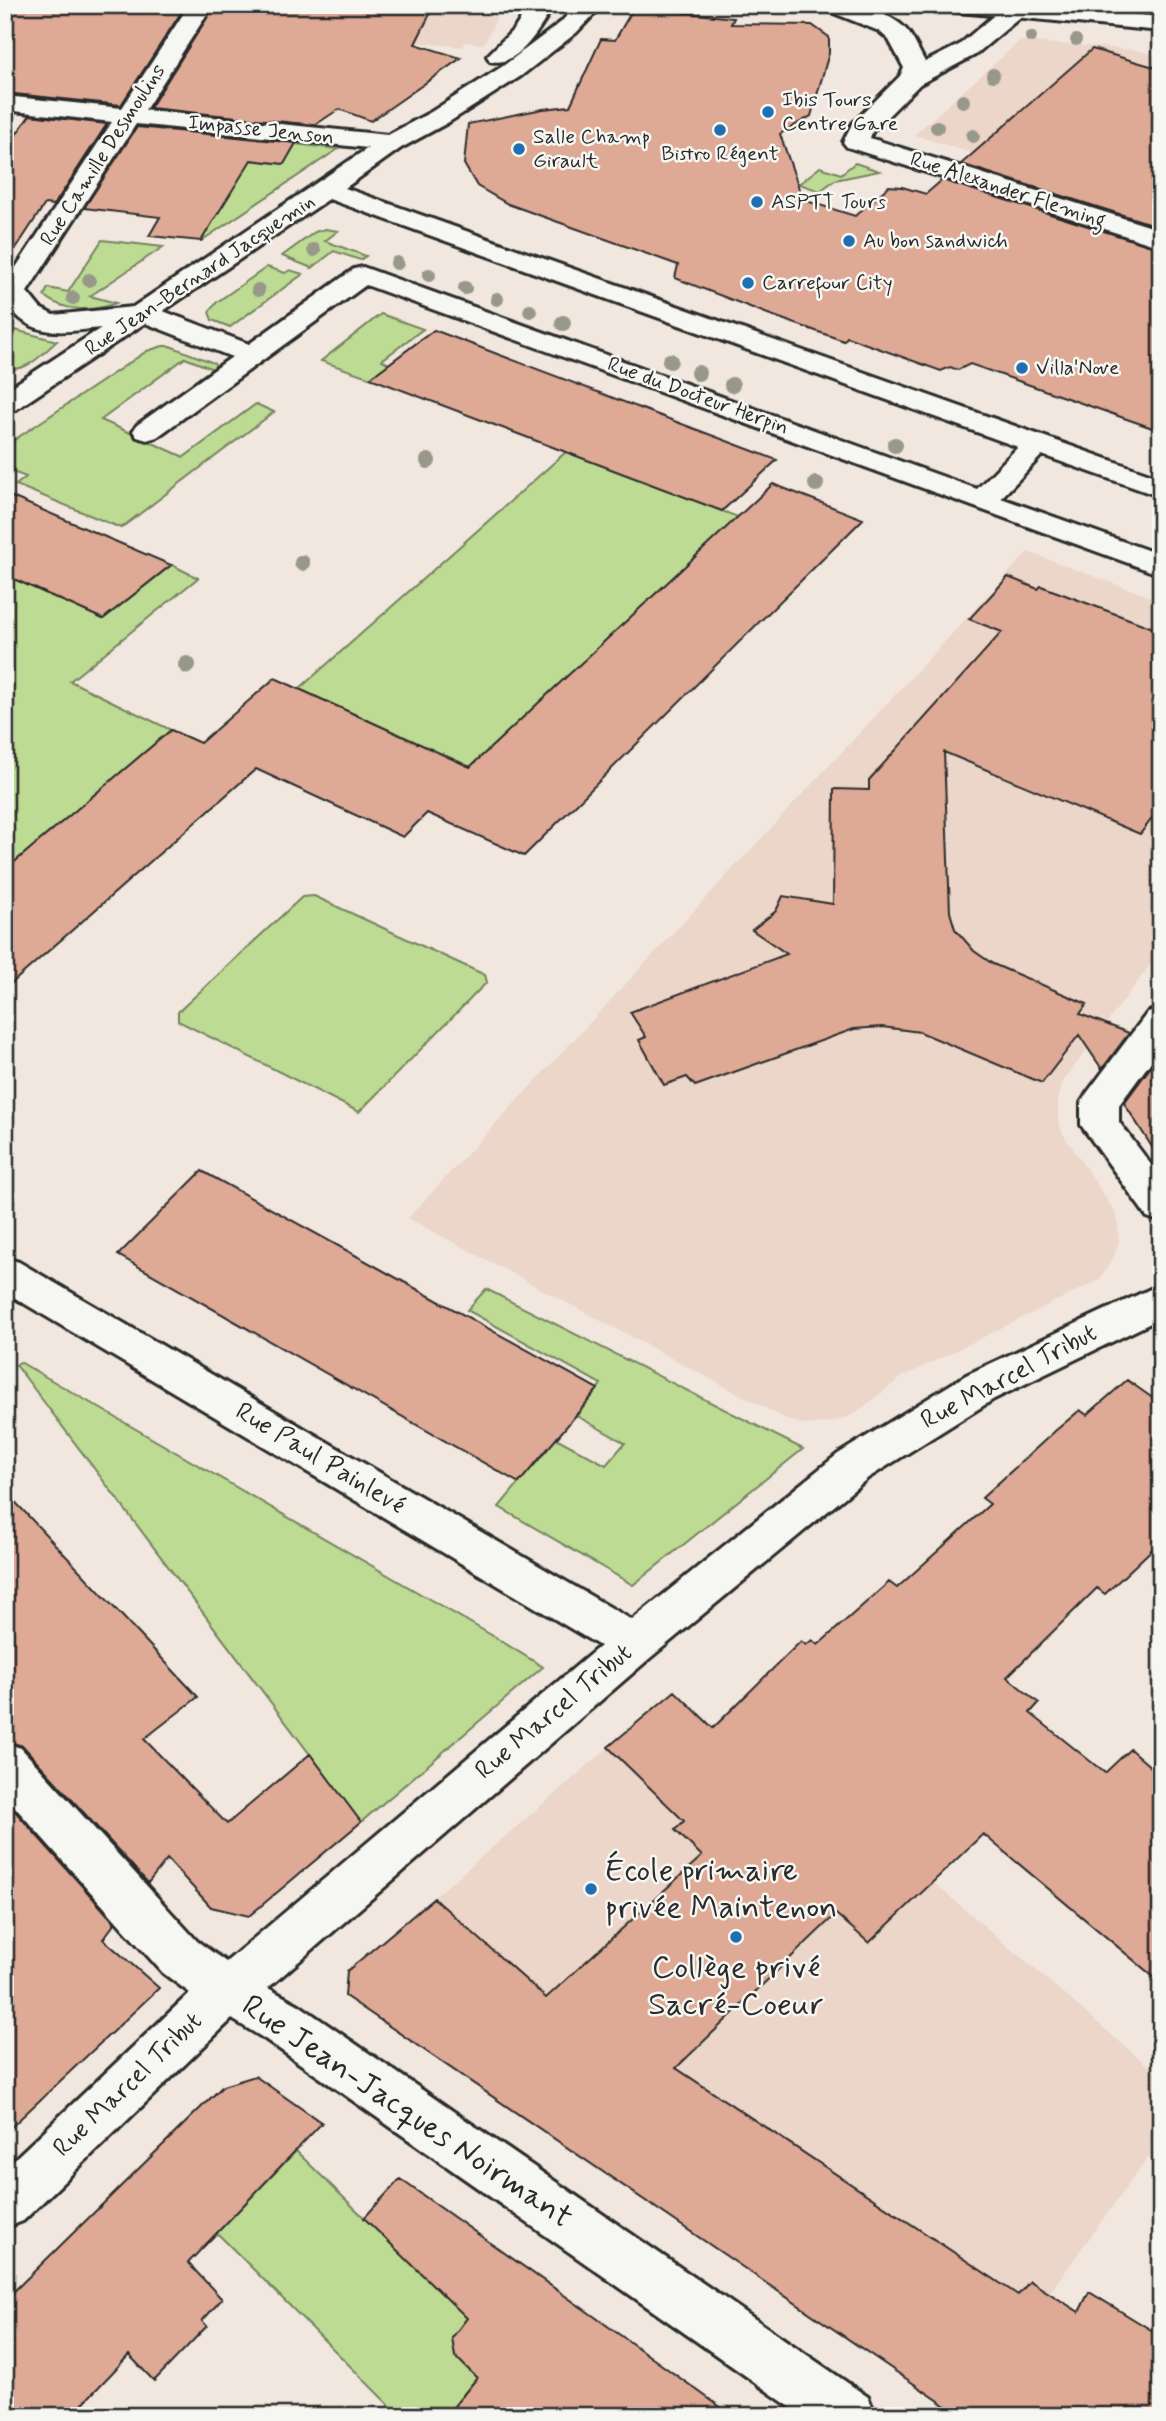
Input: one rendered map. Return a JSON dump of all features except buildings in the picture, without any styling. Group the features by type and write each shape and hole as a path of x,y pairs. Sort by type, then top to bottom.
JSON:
{"street":[{"name":"Rue Camille Desmoulins","path":"9,299 201,5"},
{"name":"Rue Jean-Bernard Jacquemin","path":"392,143 410,122 497,57 524,33 542,5"},
{"name":"Rue Jean-Bernard Jacquemin","path":"11,394 143,313 327,190 392,143 440,117 512,71 568,28 591,5"},
{"path":"834,5 887,26 899,36 916,68 911,79"},
{"path":"959,5 1161,24"},
{"path":"911,79 968,50 1015,10"},
{"name":"Rue Alexander Fleming","path":"911,79 861,129 856,142 1161,239"},
{"name":"Impasse Jenson","path":"5,103 392,143"},
{"path":"327,190 1161,488"},
{"name":"Rue du Docteur Herpin","path":"147,431 363,275 1161,566"},
{"path":"9,299 49,324 88,322 143,313 252,355"},
{"path":"982,499 1037,444"},
{"path":"1161,1021 1100,1104 1100,1125 1161,1206"},
{"name":"Rue Paul Painlevé","path":"5,1273 634,1644"},
{"name":"Rue Marcel Tribut","path":"5,2203 228,1991 634,1644 853,1466 980,1387 1161,1300"},
{"name":"Rue Jean-Jacques Noirmant","path":"5,1763 180,1957 228,1991 282,2022 849,2416"}],"shaded area":[{"path":"402,9 497,17 484,44 465,42 462,47 385,39"},
{"path":"1020,41 1136,50 1161,57 1161,212 914,135"},
{"path":"1028,552 1161,601 1161,950 1062,1083 1058,1101 1058,1120 1063,1134 1117,1215 1119,1241 1113,1258 1099,1280 902,1377 853,1415 833,1422 807,1425 788,1420 408,1218"},
{"path":"675,1691 719,1733 880,1837 1161,2077 1161,2140 960,2415 523,2118 543,2088 519,2066 496,2100 345,1996 347,1972"}],"green space":[{"path":"295,144 338,149 201,241 249,160 283,164"},
{"path":"855,163 879,171 835,180 820,191 799,184 820,167 841,174"},
{"path":"325,229 338,231 325,241 366,256 360,260 334,251 312,268 282,256 315,232"},
{"path":"102,240 163,247 90,296 116,303 79,309 60,305 44,296 48,288 68,292"},
{"path":"267,267 285,273 290,270 303,274 230,327 212,320 209,312 217,302"},
{"path":"381,314 423,329 382,360 389,364 371,378 321,361"},
{"path":"15,330 57,341 28,365 7,369 5,344"},
{"path":"170,346 217,366 213,369 185,358 101,420 184,457 256,404 274,412 121,528 16,485 26,477 5,469 5,446 147,351"},
{"path":"567,451 738,517 470,767 299,689"},
{"path":"172,565 198,578 70,681 171,730 5,870 5,575 103,619"},
{"path":"314,896 485,975 487,982 359,1112 178,1021 178,1012 302,897"},
{"path":"486,1289 803,1449 633,1585 499,1507 556,1438 606,1465 625,1443 577,1416 601,1384 467,1310"},
{"path":"20,1362 543,1667 361,1822 16,1365"},
{"path":"296,2151 467,2318 452,2338 455,2356 477,2378 446,2416 400,2416 217,2233"}],"place":[{"name":"Ibis Tours Centre Gare","path":"768,112"},
{"name":"Bistro Régent","path":"720,130"},
{"name":"Salle Champ Girault","path":"519,149"},
{"name":"ASPTT Tours","path":"757,202"},
{"name":"Au bon sandwich","path":"849,241"},
{"name":"Carrefour City","path":"748,283"},
{"name":"Villa'Nove","path":"1022,368"},
{"name":"École primaire privée Maintenon","path":"591,1889"},
{"name":"Collège privé Sacré-Coeur","path":"736,1937"}]}
